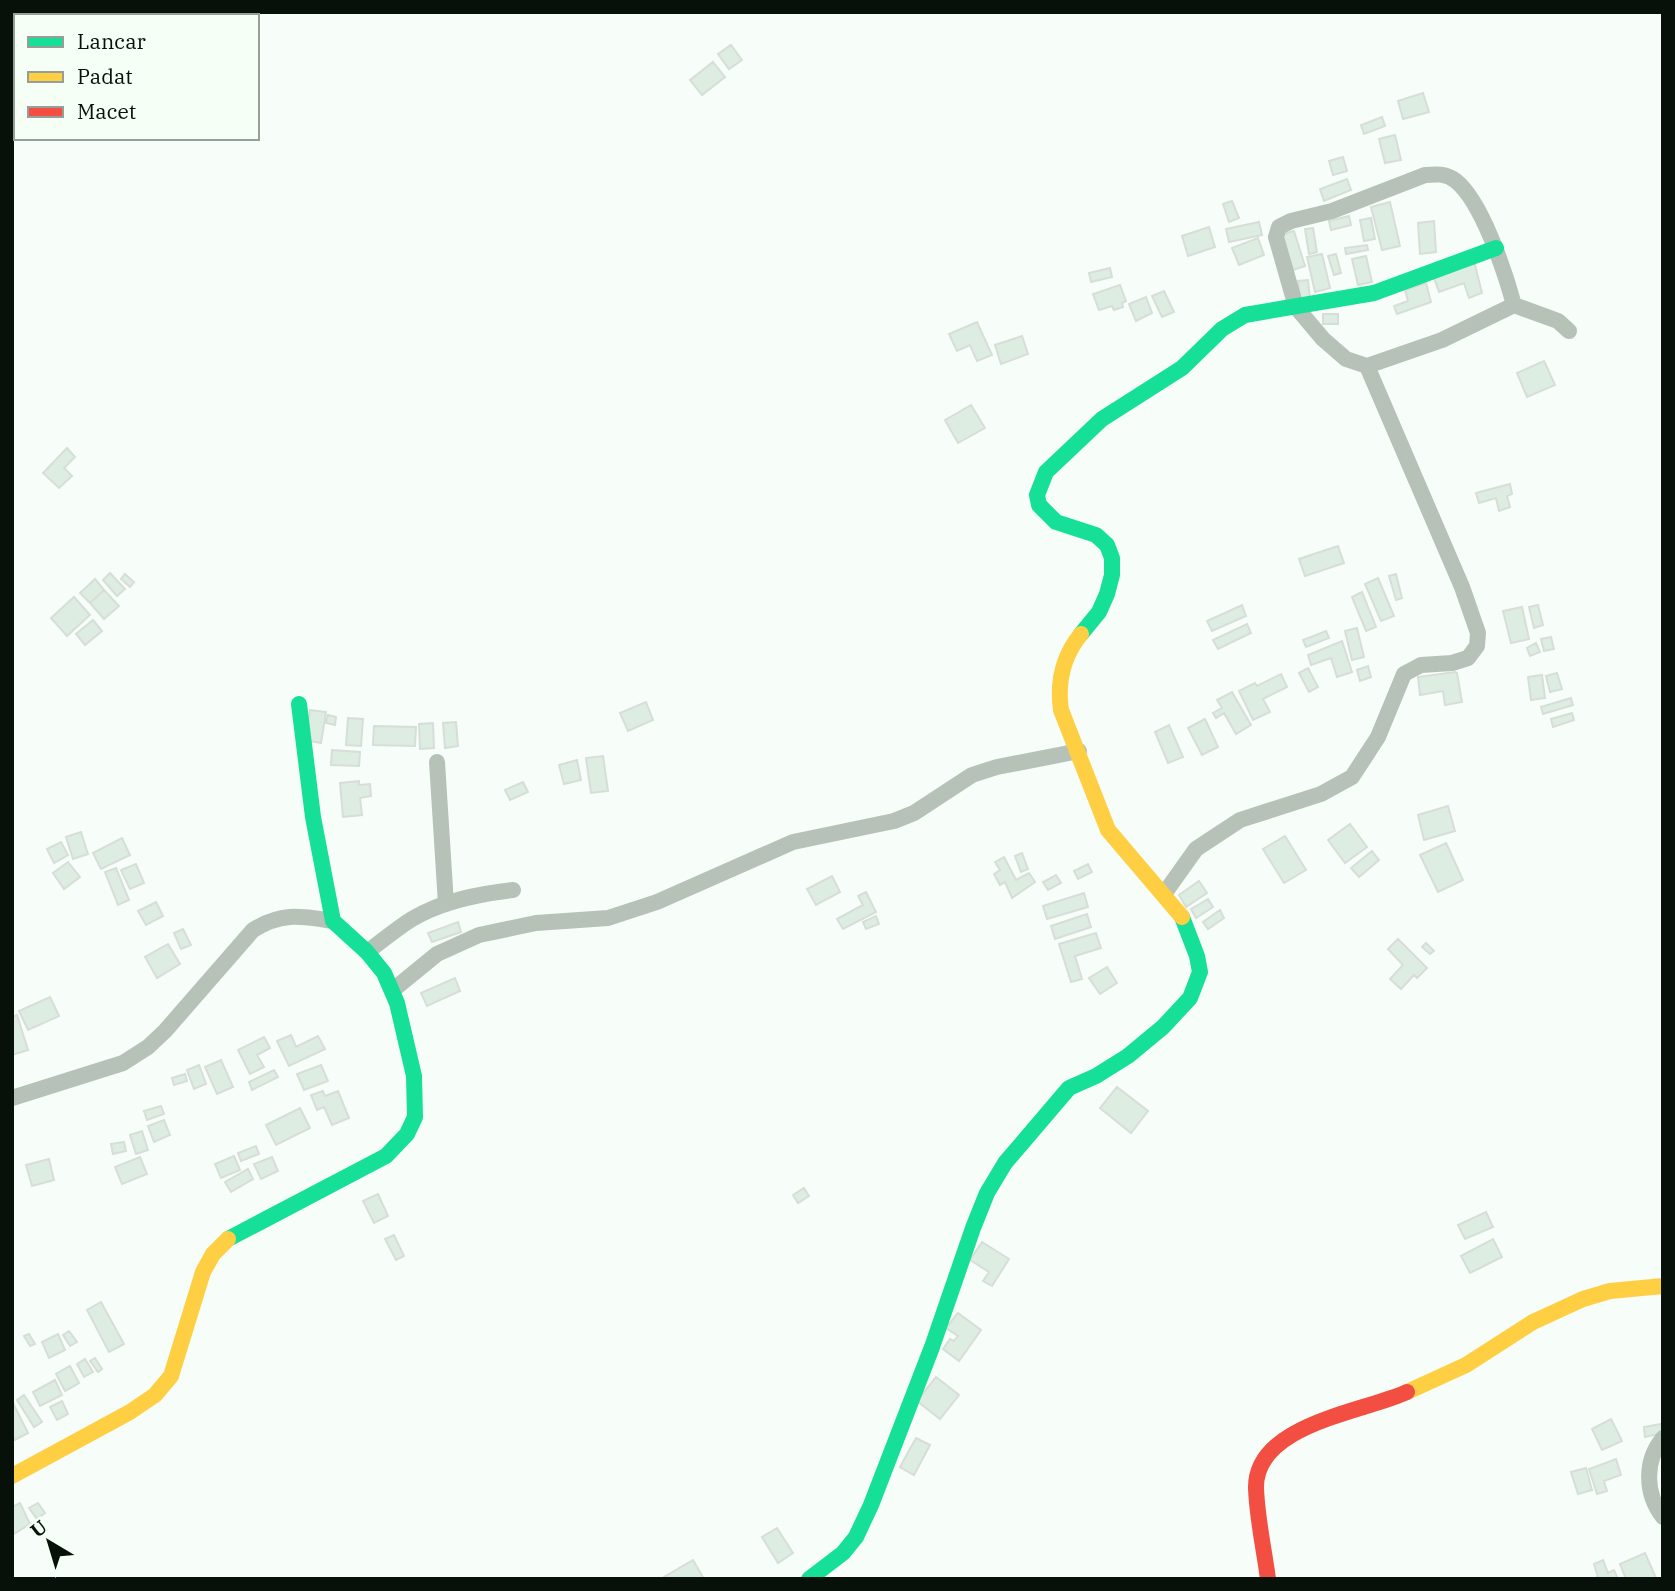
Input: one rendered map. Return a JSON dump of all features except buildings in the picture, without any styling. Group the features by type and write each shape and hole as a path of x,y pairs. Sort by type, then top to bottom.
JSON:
{"main road":[{"path":"810,1579 843,1553 856,1537 871,1505 932,1347 973,1228 987,1193 1005,1163 1069,1088 1097,1076 1128,1056 1163,1027 1190,998 1199,972 1197,956 1181,914 1108,830 1061,710 1059,695 1064,660 1070,647 1099,612 1112,575 1112,558 1107,545 1096,535 1056,522 1039,505 1037,495 1046,472 1102,419 1182,368 1222,329 1245,315 1374,293 1496,248"},
{"path":"12,1476 130,1412 155,1395 171,1376 203,1272 213,1254 228,1239 386,1156 402,1141 415,1119 416,1092 393,990 369,954 333,921 308,780 299,704"},
{"path":"1268,1579 1256,1485 1262,1465 1271,1450 1289,1436 1433,1381 1466,1365 1533,1322 1583,1298 1610,1291 1663,1286"}],"street":[{"path":"1514,305 1496,248 1481,217 1456,181 1441,174 1424,175 1332,211 1291,221 1279,227 1276,237 1296,307 1323,339 1346,359 1367,366 1442,340 1514,305 1558,321 1569,331"},
{"path":"1164,894 1196,849 1240,820 1321,794 1352,777 1378,737 1404,674 1421,665 1452,663 1468,658 1477,646 1478,633 1462,587 1367,366"},
{"path":"393,990 437,954 479,935 536,923 608,918 657,902 793,842 894,821 914,813 972,775 1076,744"},
{"path":"437,762 446,904"},
{"path":"369,954 413,919 446,904 478,894 513,890"},
{"path":"12,1098 123,1063 148,1047 253,930 270,919 293,915 333,921"},
{"path":"1663,1438 1650,1461 1649,1475 1654,1505 1663,1517"}],"traffic: fast":[{"path":"1081,634 1099,612 1107,594 1112,575 1112,558 1107,545 1096,535 1056,522 1039,505 1037,495 1046,472 1102,419 1182,368 1222,329 1245,315 1374,293 1496,248"},
{"path":"228,1239 386,1156 407,1134 415,1117 414,1076 397,1003 384,973 367,952 333,921 313,817 299,704"},
{"path":"809,1579 843,1553 856,1537 932,1347 973,1228 987,1193 1005,1163 1069,1088 1096,1076 1128,1056 1163,1027 1190,998 1200,972 1197,956 1182,917"}],"traffic: slow":[{"path":"1081,634 1070,651 1063,670 1061,710 1108,830 1182,917"},
{"path":"12,1476 130,1412 155,1395 171,1376 203,1272 213,1254 228,1239"},
{"path":"1407,1392 1466,1365 1533,1322 1583,1299 1610,1291 1663,1286"}],"traffic: jam":[{"path":"1268,1579 1256,1488 1260,1466 1273,1449 1292,1435 1340,1414 1407,1392"}]}
